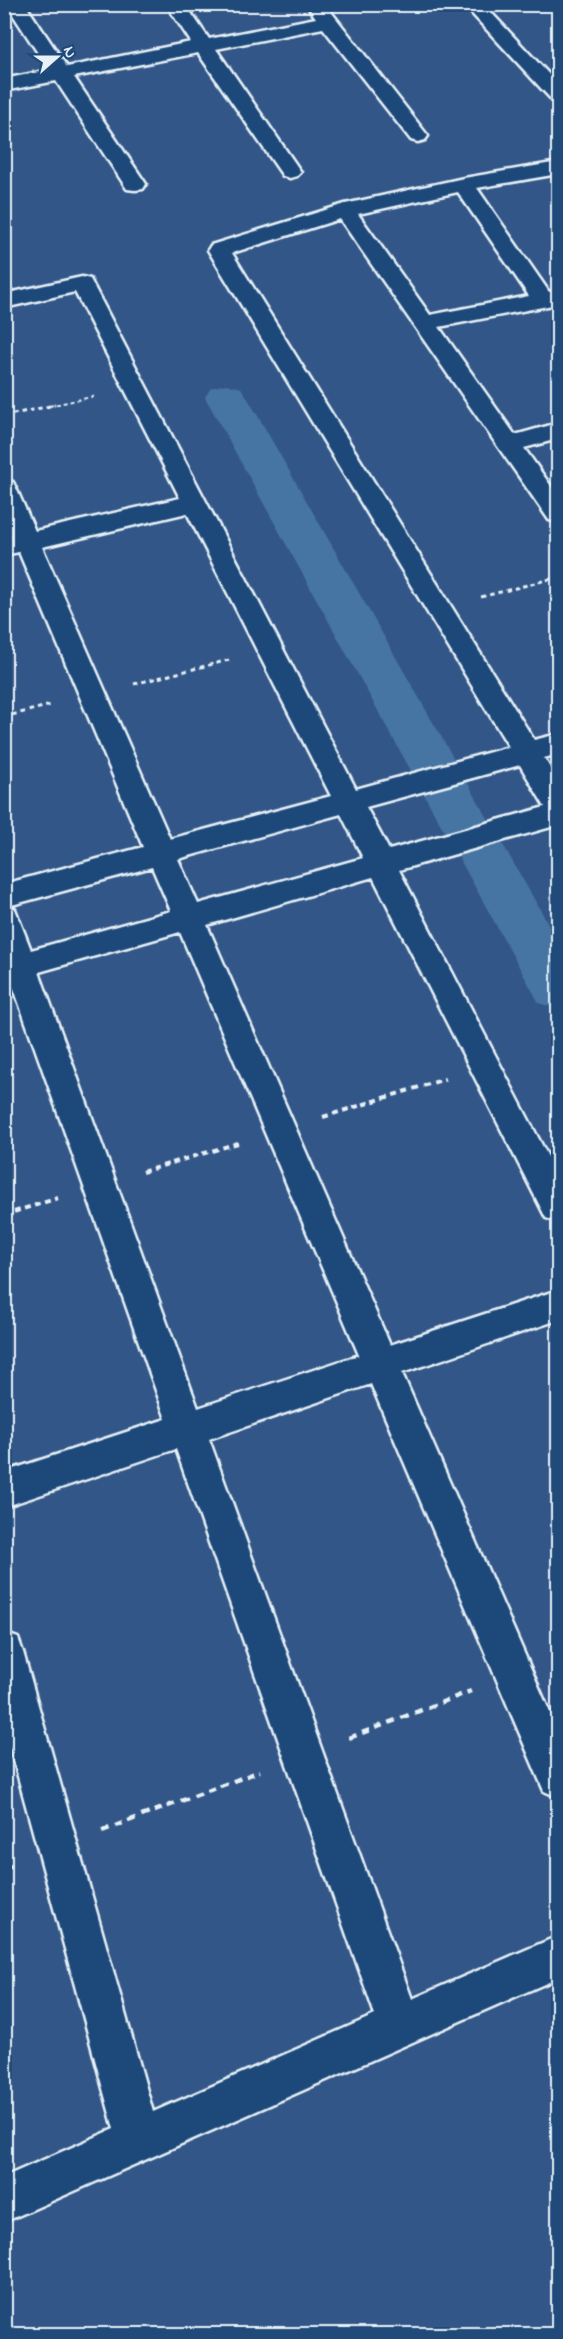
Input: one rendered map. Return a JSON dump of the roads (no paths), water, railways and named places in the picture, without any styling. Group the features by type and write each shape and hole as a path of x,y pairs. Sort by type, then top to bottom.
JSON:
{"street":[{"path":"15,4 135,184"},
{"path":"175,4 290,172"},
{"path":"315,4 418,136"},
{"path":"472,4 558,95"},
{"path":"4,85 328,21"},
{"path":"558,168 464,184 345,210 219,250 558,804"},
{"path":"426,323 551,298 464,184"},
{"path":"345,210 558,514"},
{"path":"4,301 82,284 558,1208"},
{"path":"511,444 558,431"},
{"path":"4,488 16,544 94,694 558,1777"},
{"path":"16,544 194,502"},
{"path":"4,896 558,744"},
{"path":"13,968 558,814"},
{"path":"4,916 13,968 187,1428 401,2027"},
{"path":"4,1490 558,1305"},
{"path":"4,1652 139,2141"},
{"path":"4,2200 558,1957"}],"waterway":[{"path":"226,397 558,988"}]}
